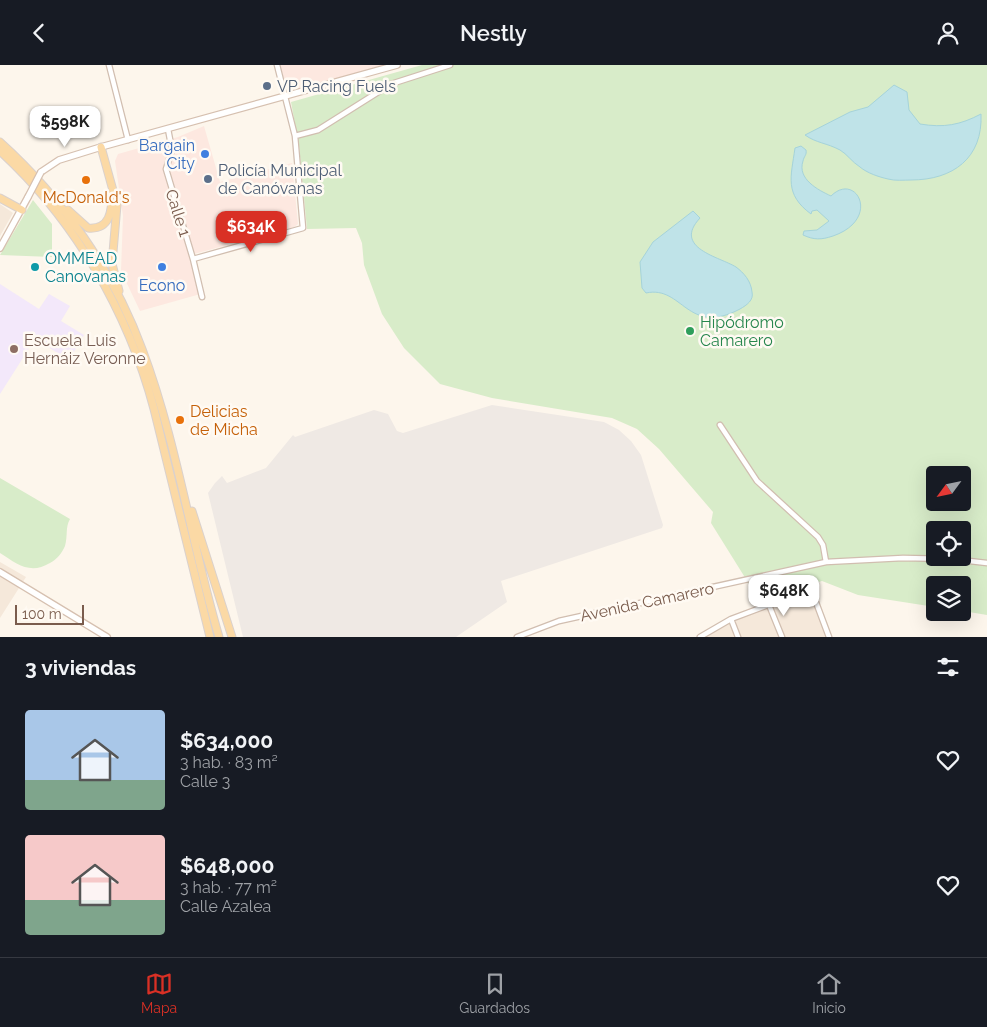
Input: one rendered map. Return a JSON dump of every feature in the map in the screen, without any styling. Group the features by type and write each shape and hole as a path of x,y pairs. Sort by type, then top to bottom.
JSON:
{"main road":[{"path":"0,247 42,172 60,160 397,65"},
{"path":"0,142 60,205 84,225 94,228 106,223 109,218 112,191"},
{"path":"101,147 118,211 112,264 124,307 155,386 219,637"},
{"path":"0,151 28,179 65,224 98,276 130,338 145,374 210,637"},
{"path":"0,198 22,210"},
{"path":"60,205 92,251 124,307"},
{"path":"180,479 232,637"},
{"path":"0,572 108,637"}],"street":[{"path":"109,65 128,140"},
{"path":"193,259 303,229 295,136 277,65"},
{"path":"295,136 318,130 391,83 450,65"},
{"name":"Calle 1","path":"168,129 172,150 166,169 193,259 202,297"},
{"path":"720,425 757,481 818,537 823,545 826,562"},
{"name":"Avenida Camarero","path":"517,637 535,628 559,621 826,562 903,558 952,559 987,563"},
{"path":"700,637 731,619 811,589 829,637"},
{"path":"769,605 782,637"},
{"path":"731,619 738,637"}],"shaded area":[{"path":"280,65 384,65 291,93 287,91"},
{"path":"204,126 220,182 292,163 298,224 294,227 194,254 204,293 140,311 121,271 123,216 115,161 118,154 178,137"},
{"path":"0,204 13,213 0,236"},
{"name":"Escuela Luis Hernáiz Veronne","path":"0,284 39,309 49,294 70,306 61,321 84,335 69,360 35,339 0,394"},
{"path":"492,405 604,422 619,430 631,441 641,455 663,525 662,528 501,581 507,602 456,637 243,637 208,493 222,476 227,483 266,468 293,435 295,437 374,410 388,414 397,431 403,433"},
{"path":"0,562 26,577 0,618"},
{"path":"811,589 829,637 700,637 731,619"}],"green space":[{"name":"Hipódromo Camarero","path":"422,65 987,65 987,615 971,612 971,576 926,576 926,606 858,595 822,581 759,600 711,523 713,512 659,449 637,429 612,418 492,398 440,384 404,348 382,314 364,265 362,243 356,228 307,229 299,146 291,102"},
{"path":"33,200 52,224 52,257 0,255"},
{"path":"0,478 70,519 65,546 55,560 43,566 30,568 18,564 0,553"}],"water":[{"path":"894,85 907,92 909,110 920,124 952,125 981,114 977,143 971,154 962,164 940,176 926,179 891,180 866,171 840,150 805,135 850,112 868,107"},
{"path":"801,146 806,150 803,159 803,173 810,183 820,191 831,196 840,190 849,189 856,193 860,200 857,219 848,228 833,236 818,239 803,235 804,231 817,230 829,221 817,210 812,211 811,214 802,207 793,192 791,176 795,148"},
{"path":"693,211 700,218 693,228 692,237 695,244 710,255 736,267 750,284 751,300 740,309 722,316 708,317 697,314 669,296 658,293 646,293 642,288 640,262 653,242"}],"place":[{"name":"VP Racing Fuels","path":"267,86"},
{"name":"Bargain City","path":"205,154"},
{"name":"Policía Municipal de Canóvanas","path":"208,179"},
{"name":"McDonald's","path":"86,180"},
{"name":"OMMEAD Canovanas","path":"35,267"},
{"name":"Econo","path":"162,267"},
{"name":"Hipódromo Camarero","path":"690,331"},
{"name":"Escuela Luis Hernáiz Veronne","path":"14,349"},
{"name":"Delicias de Micha","path":"180,420"}]}
